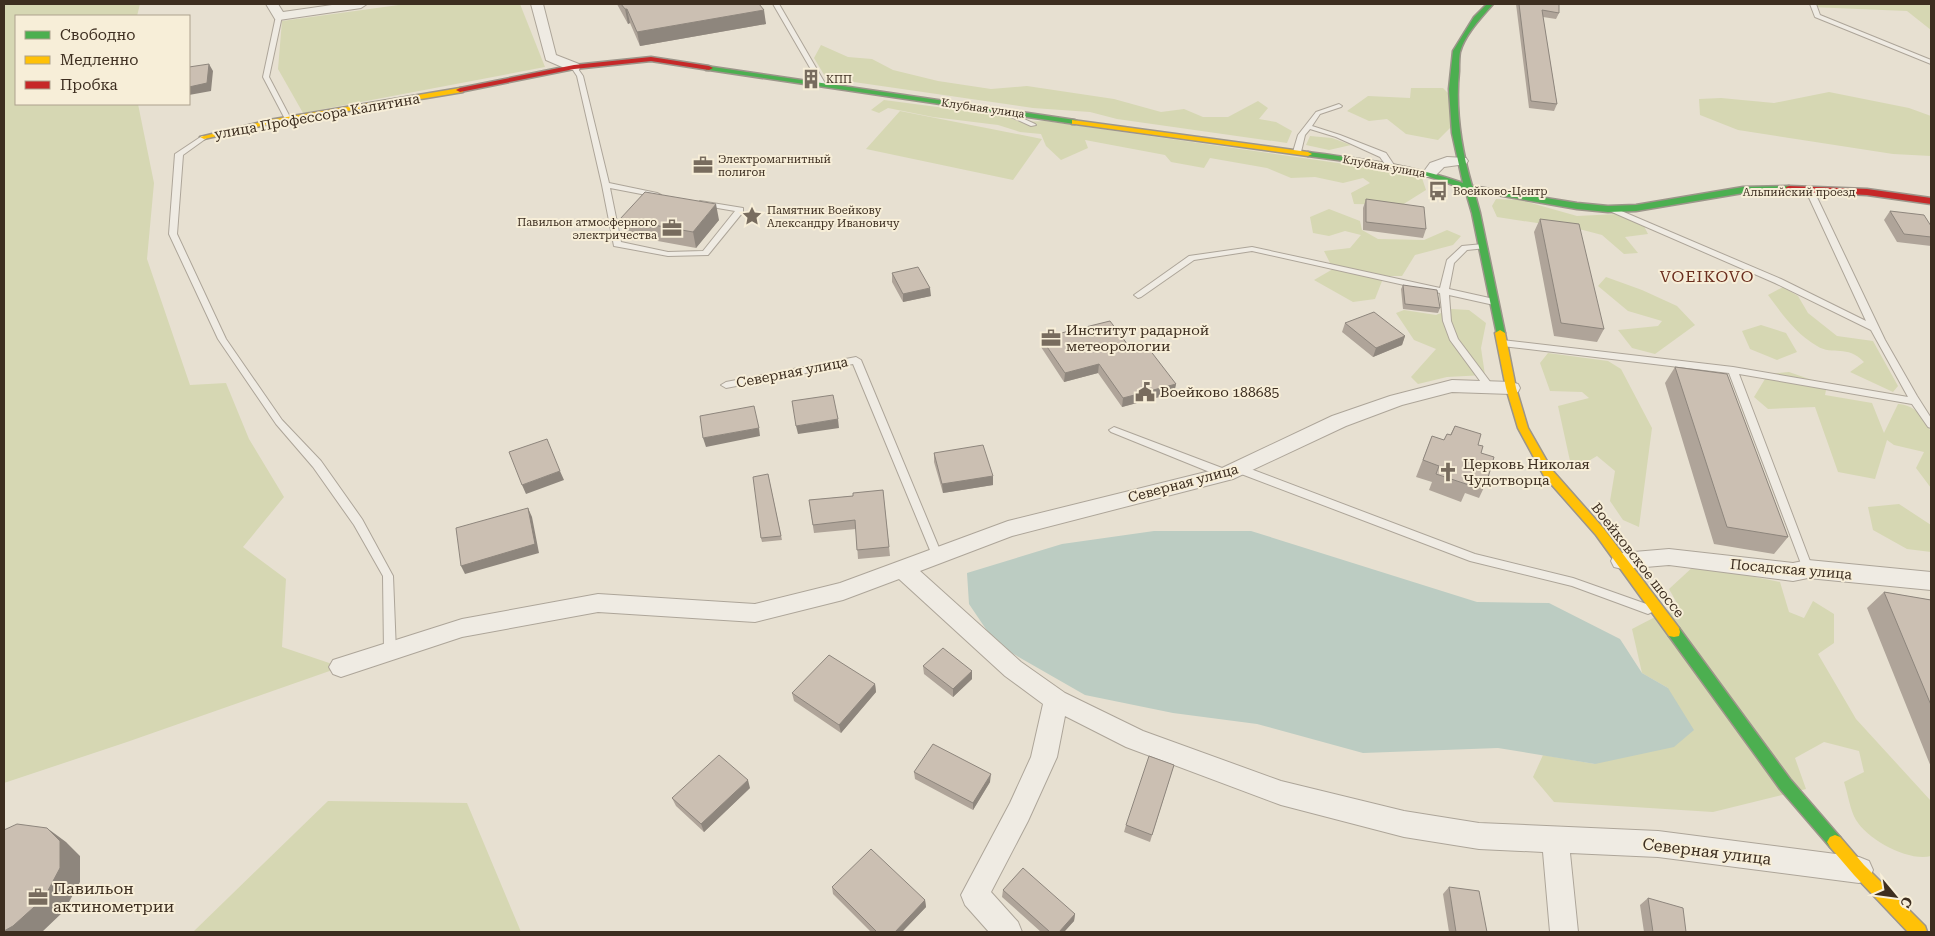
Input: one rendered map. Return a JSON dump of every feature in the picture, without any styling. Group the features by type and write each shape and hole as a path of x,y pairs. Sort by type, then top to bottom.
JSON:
{"street":[{"path":"272,4 280,16 361,4"},
{"name":"Клубная улица","path":"537,4 550,57 574,67 651,59 1005,112 1390,165 1429,174 1470,188 1577,206 1608,209"},
{"name":"Воейковское шоссе","path":"1490,4 1476,18 1457,51 1453,89 1456,133 1461,161 1470,188 1483,246 1511,388 1523,428 1548,473 1600,532 1785,784 1859,870 1919,932"},
{"name":"улица Профессора Калитина","path":"204,137 288,119 438,95 574,67"},
{"path":"1429,174 1433,166 1445,160 1461,161"},
{"name":"Альпийский проезд","path":"1608,209 1636,208 1744,190 1867,192 1931,201"},
{"name":"Северная улица","path":"390,652 462,628 598,603 755,613 844,591 1008,529 1233,471 1338,421 1397,400 1452,386 1511,388"},
{"name":"Посадская улица","path":"1622,562 1669,557 1793,572 1808,569 1931,581"},
{"name":"Северная улица","path":"902,568 1013,669 1056,700 1134,739 1281,793 1404,824 1479,836 1658,844 1859,870"},
{"path":"341,667 390,652"},
{"path":"1008,932 975,895 1019,812 1044,757 1056,700"},
{"path":"1555,839 1564,932"}],"lane":[{"path":"776,4 823,85"},
{"path":"1813,4 1816,16 1931,62"},
{"path":"280,16 266,78 288,119"},
{"path":"574,67 580,76 606,185 617,244 668,254 705,253 740,210 692,201"},
{"path":"1297,152 1302,135 1318,113 1340,106"},
{"path":"1005,112 1033,125"},
{"path":"1309,127 1338,136 1383,155 1390,165"},
{"name":"улица Профессора Калитина","path":"204,137 178,154 173,234 222,339 279,422 317,464 358,522 388,576 390,652"},
{"path":"606,185 663,196"},
{"path":"1809,190 1876,329 1914,401 1931,425"},
{"path":"1608,209 1778,281 1876,329"},
{"path":"1483,246 1465,248 1450,262 1444,291 1446,321 1454,340 1489,387"},
{"path":"1138,295 1192,258 1252,249 1494,302"},
{"path":"1502,343 1733,370 1914,401"},
{"name":"Северная улица","path":"726,385 856,360 937,555"},
{"path":"1733,370 1808,569"},
{"path":"1114,430 1316,500 1474,558 1573,582 1661,613"}],"green space":[{"path":"4,4 140,4 137,15 15,15 15,105 138,105 154,183 147,259 190,385 226,383 249,439 284,497 243,547 286,579 282,647 341,667 4,783"},
{"path":"406,4 520,4 545,67 303,113 278,69 282,21"},
{"path":"1814,4 1931,4 1931,30 1907,11 1810,7"},
{"path":"821,45 848,57 872,59 893,70 938,81 991,89 1027,86 1114,99 1161,112 1184,109 1203,117 1228,117 1258,101 1268,108 1259,119 1276,122 1292,131 1287,143 1117,119 1090,112 1033,108 826,78 814,58"},
{"path":"1411,88 1443,88 1450,95 1451,127 1438,140 1406,134 1387,119 1369,121 1347,111 1368,96 1410,98"},
{"path":"1829,92 1909,108 1931,116 1931,156 1893,154 1738,130 1700,115 1699,99 1721,98 1774,103"},
{"path":"884,100 1006,116 1020,122 1045,121 1421,175 1426,190 1402,205 1354,204 1351,193 1370,183 1363,178 1343,183 1315,177 1291,178 1267,168 1210,158 1204,168 1171,162 1165,155 1085,140 1088,148 1061,160 1046,146 1041,134 1020,132 998,125 933,117 888,108 879,113 871,110"},
{"path":"900,111 1042,139 1013,180 866,149"},
{"path":"1310,136 1332,138 1351,145 1329,150 1306,145"},
{"path":"1496,199 1520,200 1577,216 1617,214 1642,222 1648,234 1625,237 1638,253 1624,254 1602,235 1583,230 1497,217 1492,206"},
{"path":"1329,209 1360,221 1362,230 1378,239 1424,240 1447,230 1461,236 1453,245 1415,255 1402,276 1384,276 1375,299 1353,302 1314,280 1333,269 1324,251 1350,248 1361,235 1345,231 1329,236 1313,233 1310,217"},
{"path":"1606,277 1642,290 1677,306 1695,325 1655,354 1632,348 1618,330 1658,326 1662,321 1628,311 1598,286"},
{"path":"1783,287 1798,296 1808,313 1837,336 1873,341 1898,386 1893,392 1850,372 1864,362 1852,353 1823,349 1809,341 1796,330 1768,295"},
{"path":"1451,309 1469,310 1486,323 1481,348 1485,375 1447,377 1418,384 1411,377 1436,349 1414,340 1396,313 1404,310 1436,315"},
{"path":"1761,325 1786,333 1797,352 1777,360 1750,349 1742,331"},
{"path":"1548,353 1608,361 1621,369 1652,428 1639,527 1623,520 1610,501 1615,471 1597,456 1580,466 1570,461 1558,406 1589,398 1582,392 1550,391 1540,363"},
{"path":"1789,372 1812,380 1826,390 1825,395 1872,403 1884,433 1898,404 1909,406 1919,413 1929,427 1932,438 1931,488 1916,468 1924,452 1894,445 1887,440 1875,479 1838,472 1815,407 1768,409 1754,397 1768,374"},
{"path":"1899,504 1931,525 1931,552 1907,549 1873,530 1868,507"},
{"path":"1695,565 1780,582 1789,612 1804,618 1813,601 1834,614 1834,643 1818,654 1856,719 1931,801 1931,856 1912,856 1901,853 1879,842 1862,828 1852,812 1844,782 1864,772 1859,751 1824,742 1795,758 1806,789 1713,812 1554,802 1533,777 1543,755 1595,764 1668,688 1642,673 1632,629 1678,605 1669,589"},
{"path":"328,801 467,803 521,932 193,932"}],"shaded area":[{"path":"1154,531 1251,531 1477,602 1549,603 1620,639 1642,673 1668,688 1694,730 1674,747 1595,764 1498,748 1363,753 1257,724 1173,713 1085,695 996,644 969,604 967,573 1062,544"}],"building":[{"path":"621,4 759,4 764,10 637,32 627,9"},
{"path":"1519,4 1559,4 1559,13 1542,10 1557,104 1531,101"},
{"path":"209,64 207,83 190,87 190,67"},
{"path":"645,192 716,204 693,232 620,219"},
{"path":"1366,199 1424,207 1426,229 1366,222"},
{"path":"1890,211 1924,215 1931,226 1931,237 1904,234"},
{"path":"1540,219 1579,224 1604,329 1561,323"},
{"path":"918,267 930,288 903,294 892,273"},
{"path":"1403,285 1437,290 1440,308 1405,304"},
{"path":"1374,312 1405,336 1376,348 1345,323"},
{"path":"1110,321 1131,349 1146,345 1176,384 1123,398 1099,364 1065,373 1041,338"},
{"path":"1675,367 1727,374 1788,537 1727,527"},
{"path":"833,395 838,419 796,426 792,401"},
{"path":"754,406 759,428 703,438 700,416"},
{"path":"1455,426 1481,434 1478,445 1483,446 1481,453 1494,457 1487,481 1472,476 1469,485 1436,474 1439,466 1423,460 1432,436 1444,440 1447,434 1451,435"},
{"path":"547,439 560,471 522,485 509,452"},
{"path":"983,445 993,476 942,484 934,453"},
{"path":"768,474 781,536 761,538 753,477"},
{"path":"883,490 889,547 857,550 855,520 813,525 809,500 853,496 853,493"},
{"path":"528,508 535,544 461,566 456,528"},
{"path":"1884,592 1931,600 1931,705"},
{"path":"943,648 972,671 953,689 923,666"},
{"path":"829,655 875,684 839,725 792,693"},
{"path":"933,744 991,774 973,803 914,772"},
{"path":"719,755 748,780 701,824 672,798"},
{"path":"1149,756 1174,765 1152,835 1126,825"},
{"name":"Павильон актинометрии","path":"17,824 47,828 60,841 60,868 44,898 13,926 4,931 4,830"},
{"path":"871,849 925,900 895,932 877,932 832,887"},
{"path":"1023,868 1075,914 1059,932 1050,932 1003,890"},
{"path":"1449,887 1479,891 1487,932 1456,932"},
{"path":"1648,898 1683,908 1686,932 1653,932"}],"traffic: fast":[{"path":"1490,4 1476,18 1457,51 1453,89 1456,133 1461,161 1476,213 1500,333"},
{"path":"709,68 1075,122"},
{"path":"1308,154 1390,165 1429,174 1470,188 1577,206 1608,209 1636,208 1743,190 1789,189"},
{"path":"1674,632 1785,784 1835,842"}],"traffic: slow":[{"path":"204,137 269,122 460,90"},
{"path":"1075,122 1308,154"},
{"path":"1500,333 1511,388 1523,428 1548,473 1600,532 1674,632"},
{"path":"1835,842 1859,870 1919,932"}],"traffic: jam":[{"path":"460,90 574,67 651,59 709,68"},
{"path":"1789,189 1867,192 1931,201"}],"place":[{"name":"КПП","path":"811,79"},
{"name":"Электромагнитный полигон","path":"703,165"},
{"name":"Воейково-Центр","path":"1438,191"},
{"name":"Памятник Воейкову Александру Ивановичу","path":"752,216"},
{"name":"Павильон атмосферного электричества","path":"672,228"},
{"name":"Институт радарной метеорологии","path":"1051,338"},
{"name":"Воейково 188685","path":"1145,392"},
{"name":"Церковь Николая Чудотворца","path":"1448,472"},
{"name":"Павильон актинометрии","path":"38,897"}],"district":[{"name":"VOEIKOVO","path":"1707,276"}]}
